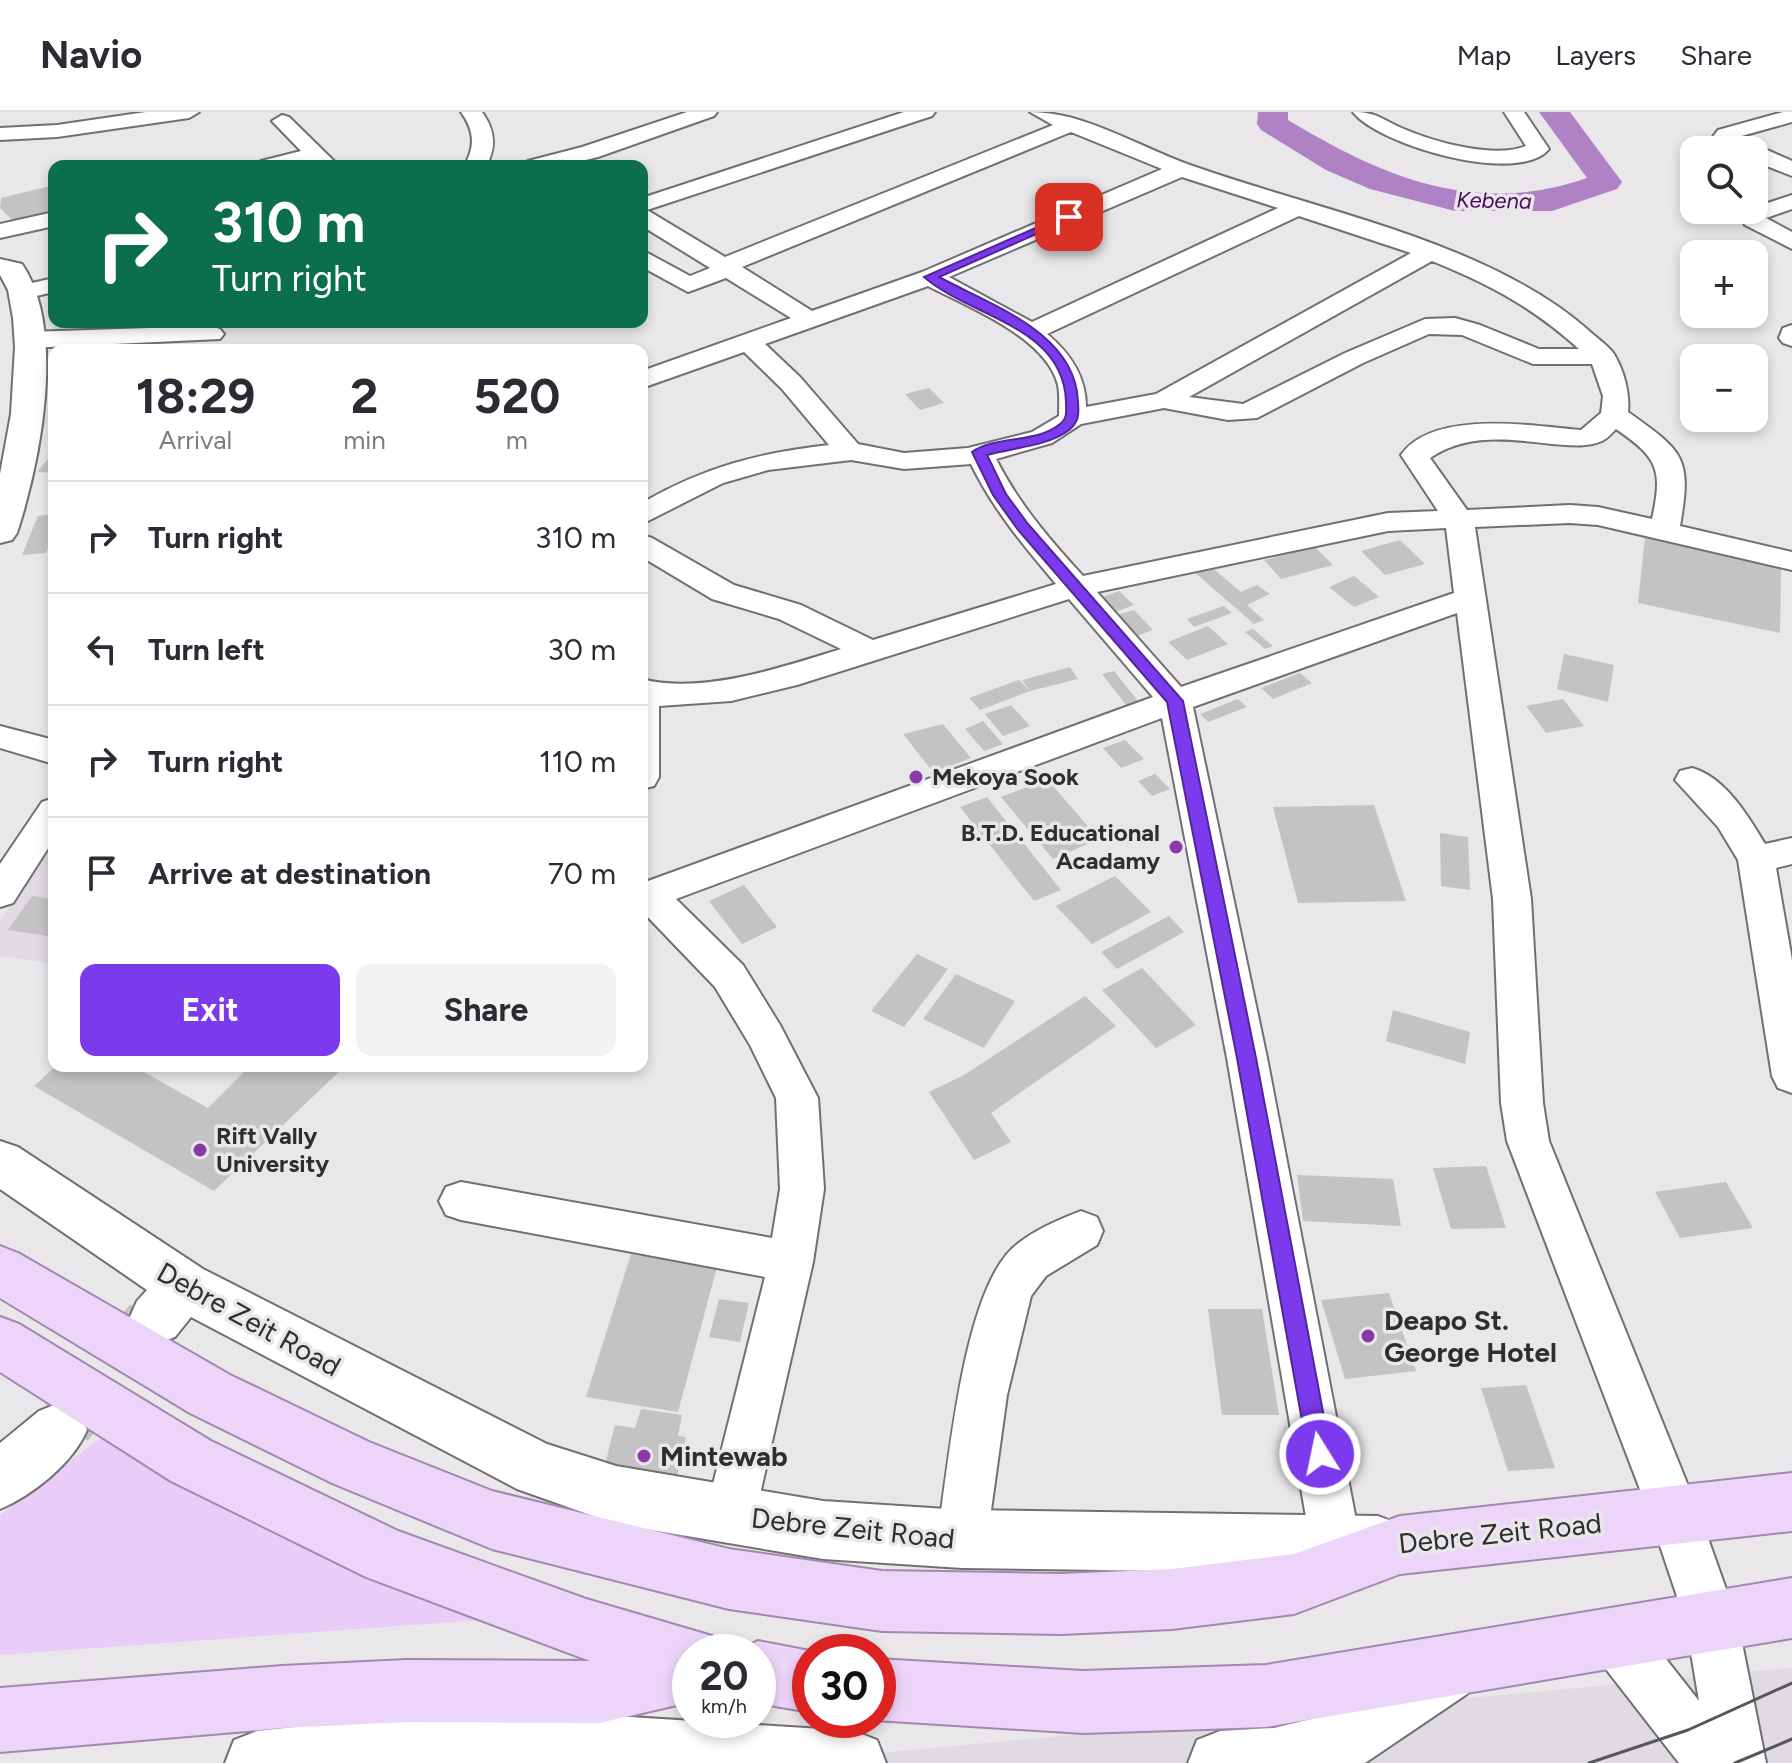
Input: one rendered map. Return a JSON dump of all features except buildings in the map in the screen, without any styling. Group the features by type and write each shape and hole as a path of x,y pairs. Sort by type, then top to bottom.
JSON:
{"main road":[{"path":"0,267 12,270 23,292 30,365 9,510 0,533"},
{"name":"Debre Zeit Road","path":"0,1162 170,1302 358,1379 537,1469 616,1495 823,1530 962,1539 1336,1546 1400,1545 1792,1502"},
{"path":"0,1270 210,1394 352,1463 492,1520 729,1579 882,1601 1061,1604 1172,1599 1294,1584 1400,1545"},
{"path":"0,1342 191,1461 387,1556 586,1629 672,1653"},
{"path":"0,1480 59,1430"},
{"path":"896,1691 1083,1702 1266,1696 1792,1608"},
{"path":"1220,1763 1274,1760 1337,1744 1455,1666"},
{"path":"9,1722 282,1697 406,1691 599,1692 672,1675"},
{"path":"257,1763 397,1748 583,1747 854,1763"}],"street":[{"path":"0,134 57,131 189,112"},
{"path":"559,160 707,112"},
{"path":"648,203 925,112"},
{"path":"1040,112 1181,169 1431,252 1485,274 1551,311 1602,356 1616,396 1614,415 1594,435 1581,438 1472,432 1423,448 1415,455 1459,519 1512,899 1522,1103 1528,1141 1674,1513 1712,1623 1738,1763"},
{"path":"1363,112 1376,126 1443,150 1506,156 1532,154 1538,149 1514,112"},
{"path":"479,160 484,141 481,116"},
{"path":"1724,136 1792,116"},
{"path":"282,121 322,160"},
{"path":"665,297 728,267 1073,124"},
{"path":"1768,159 1792,169"},
{"path":"648,378 930,277 1181,169"},
{"path":"1792,202 1755,214 1753,220 1792,242"},
{"path":"1031,332 1297,208"},
{"path":"0,231 48,220"},
{"path":"648,220 812,321"},
{"path":"648,512 732,470 849,451 905,461 979,452 1053,434 1072,418 1164,400 1431,252"},
{"path":"648,261 688,285"},
{"path":"930,277 1031,332 1065,368 1071,384 1072,418"},
{"path":"23,292 48,286"},
{"path":"1164,400 1228,412 1247,412 1354,358 1425,327 1455,326 1471,330 1533,356 1602,356"},
{"path":"28,340 213,335"},
{"path":"749,343 791,383 849,451"},
{"path":"1614,415 1654,446 1670,465 1673,479 1665,531"},
{"path":"979,452 1000,495 1023,527 1175,701 1244,1042 1336,1546"},
{"path":"648,693 731,690 797,674 1077,587 1388,522 1570,514 1598,516 1792,561"},
{"path":"648,548 723,592 790,612 869,650"},
{"path":"648,893 1175,701 1469,598"},
{"path":"0,737 48,750"},
{"path":"1692,780 1774,855 1792,1076"},
{"path":"0,893 48,820"},
{"path":"648,897 729,976 766,1036 797,1098 802,1189 791,1262 730,1516"},
{"path":"461,1201 791,1262"},
{"path":"962,1539 1000,1310 1022,1268 1081,1231"},
{"path":"1614,1636 1714,1763"}],"shaded area":[{"path":"54,328 134,328 118,331 55,334"},
{"path":"48,853 48,963 0,956 0,920"},
{"path":"107,1433 495,1619 0,1655 0,1515"},
{"path":"1792,1668 1792,1763 770,1763"}],"waterway":[{"name":"Kebena","path":"1273,112 1272,124 1337,163 1381,182 1455,201 1552,201 1606,182 1554,112"}],"tunnel":[{"path":"66,1422 152,1323"}],"tram line":[{"path":"1589,1763 1688,1730 1792,1683"},
{"path":"1735,1763 1792,1739"}],"place":[{"name":"Mekoya Sook","path":"916,777"},
{"name":"B.T.D. Educational Acadamy","path":"1176,847"},
{"name":"Rift Vally University","path":"200,1150"},
{"name":"Deapo St. George Hotel","path":"1368,1336"},
{"name":"Mintewab","path":"644,1456"}],"route":[{"path":"1069,217 930,277 1031,332 1065,368 1071,384 1072,418 1066,426 1053,434 979,452 1000,495 1023,527 1175,701 1247,1058 1320,1454"}]}
